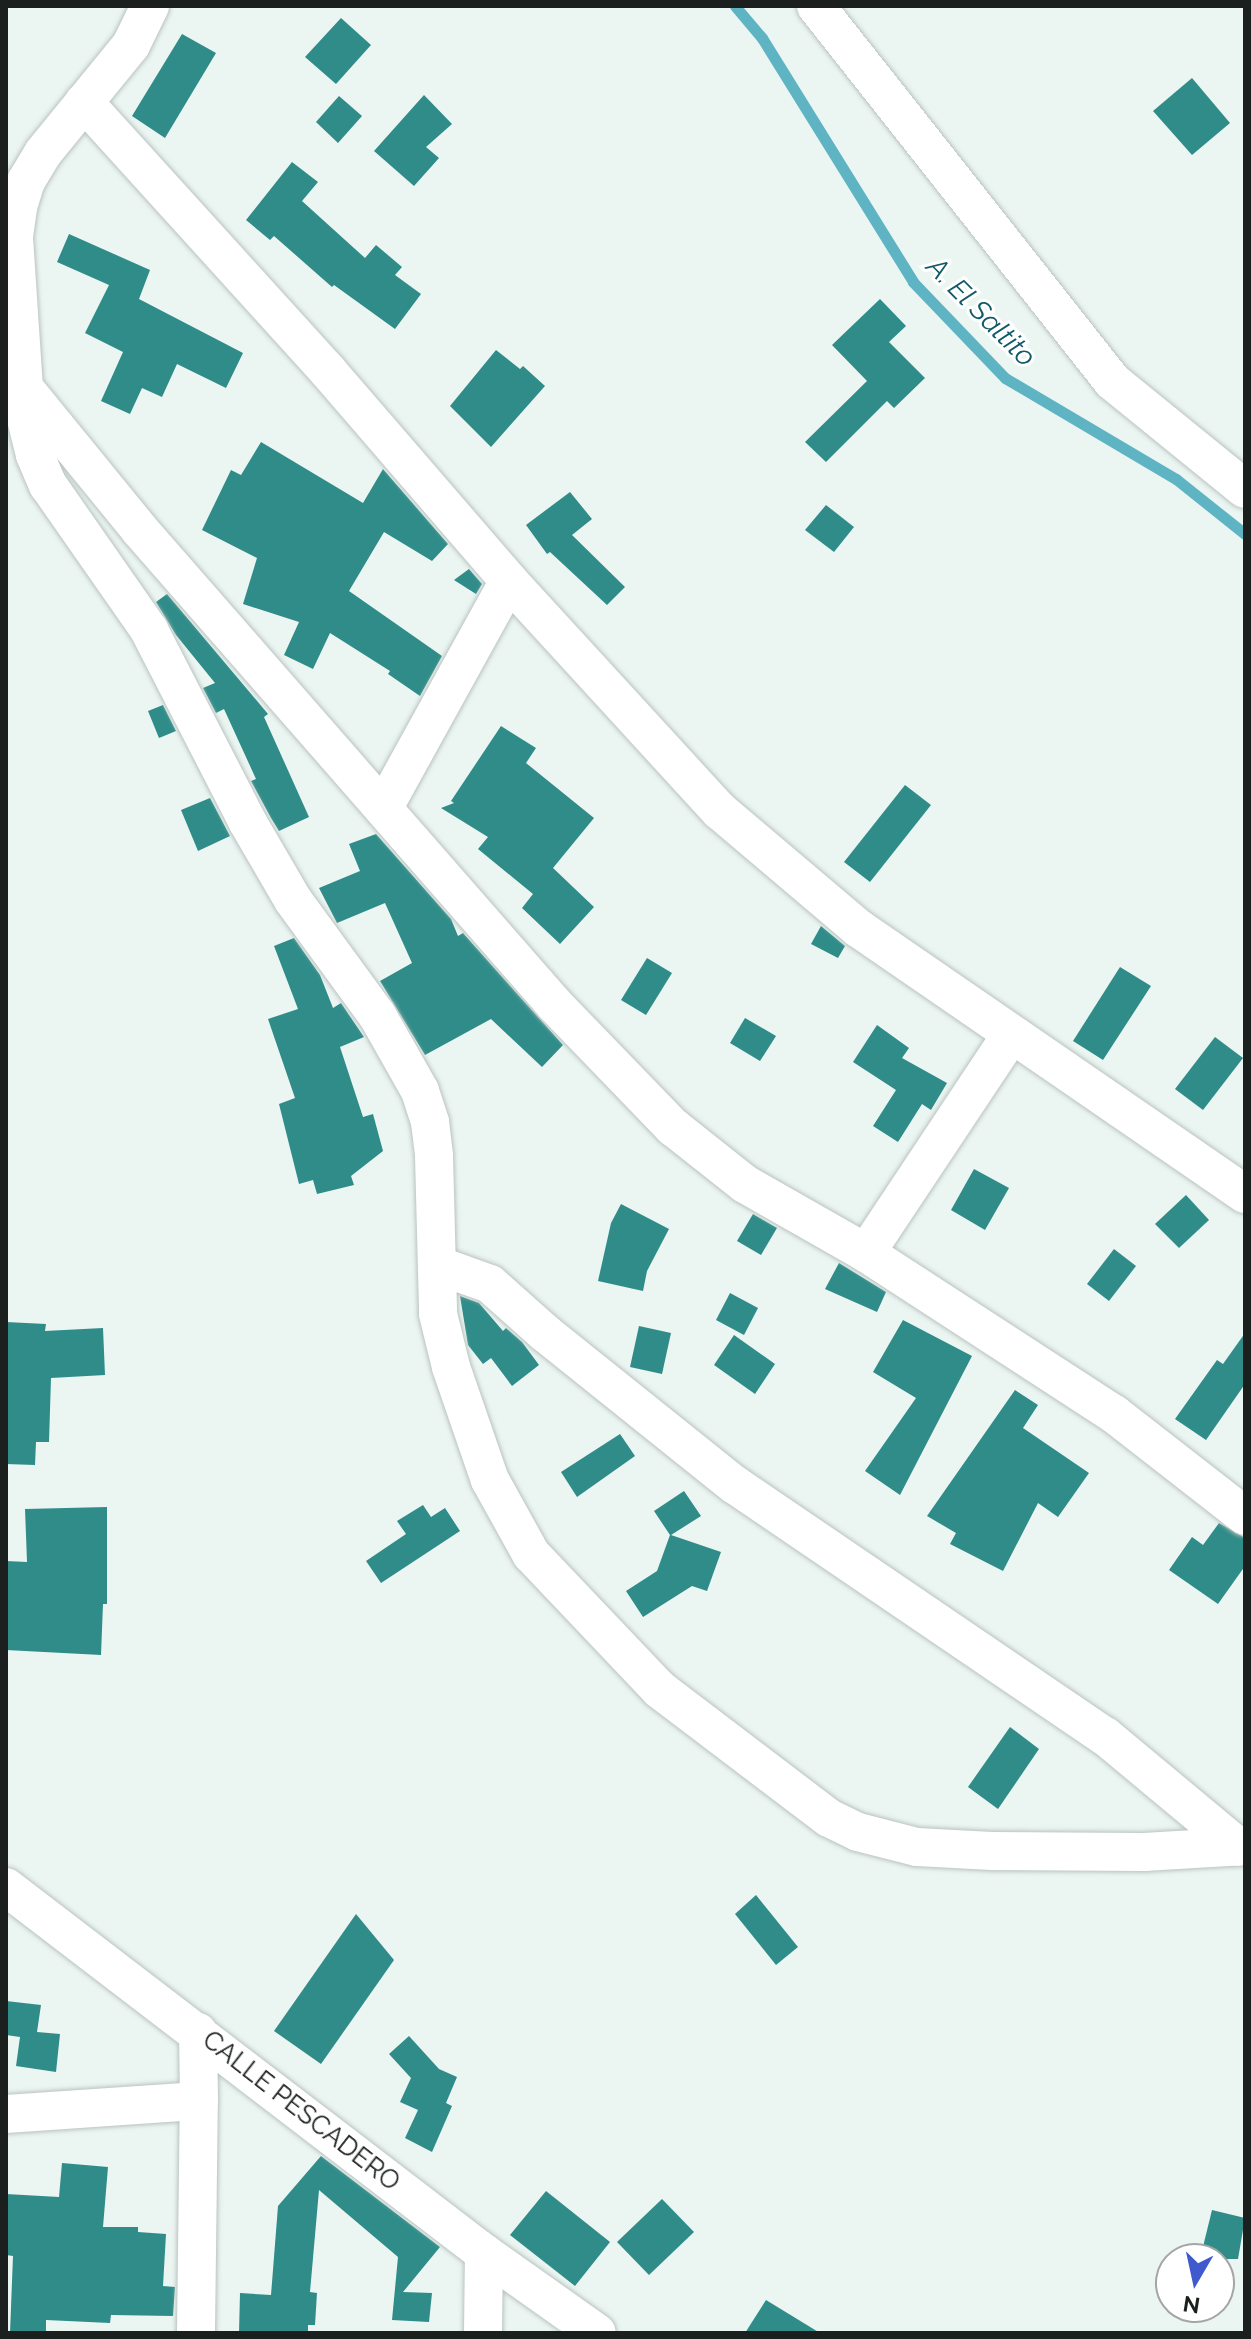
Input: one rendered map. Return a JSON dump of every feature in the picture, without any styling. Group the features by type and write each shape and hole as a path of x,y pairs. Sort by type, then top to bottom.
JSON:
{"street":[{"path":"150,6 131,45 43,153 26,181 18,208 14,238 29,431 48,485 149,630 247,821 293,900 377,1015 415,1080 432,1133 437,1194 438,1314 451,1367 490,1480 531,1554 659,1689 829,1818 858,1832 917,1847 1112,1852 1242,1846"},
{"path":"816,6 1112,381 1245,489"},
{"path":"84,102 327,370 509,581 720,811 858,928 1245,1194"},
{"path":"25,389 139,529 555,1005 673,1127 745,1184 866,1253 1114,1414 1245,1516"},
{"path":"384,807 509,581"},
{"path":"866,1253 1011,1035"},
{"path":"437,1265 490,1284 545,1333 735,1485 1105,1736 1242,1846"},
{"name":"CALLE PESCADERO","path":"6,1887 484,2253 597,2333"},
{"path":"196,2333 198,2032"},
{"path":"6,2114 199,2101"},
{"path":"483,2333 484,2253"}],"building":[{"path":"341,18 371,45 336,84 305,57"},
{"path":"182,34 216,53 165,138 132,116"},
{"path":"1192,78 1230,123 1192,155 1153,111"},
{"path":"424,95 452,124 426,147 439,158 414,186 374,151"},
{"path":"339,96 362,116 338,143 316,122"},
{"path":"292,162 318,182 302,201 365,258 376,245 402,267 395,275 421,294 395,329 334,285 332,287 274,236 270,240 246,220"},
{"path":"69,234 150,270 139,299 243,353 226,388 177,364 162,397 142,388 130,414 101,401 123,352 85,333 109,285 57,262"},
{"path":"880,299 906,326 889,342 925,378 894,408 887,401 826,462 805,442 867,381 832,345"},
{"path":"496,350 520,369 523,366 545,386 491,447 450,406"},
{"path":"261,442 363,503 383,469 448,544 432,561 384,532 349,591 442,656 420,696 388,674 390,671 330,633 313,669 284,655 299,622 243,604 257,558 202,530 231,470 241,475"},
{"path":"570,492 592,519 572,535 625,587 607,605 550,552 547,554 526,525"},
{"path":"826,505 854,527 834,552 805,530"},
{"path":"469,569 482,584 476,594 454,580"},
{"path":"167,594 268,714 264,717 309,817 279,831 251,781 256,779 224,709 216,713 203,688 215,683 176,635 156,602"},
{"path":"163,705 176,731 159,738 148,711"},
{"path":"501,726 536,748 526,763 594,818 553,868 594,907 560,944 522,908 533,894 478,849 488,837 441,808 454,803 451,801"},
{"path":"905,785 931,805 870,882 844,862"},
{"path":"210,798 230,836 198,851 181,810"},
{"path":"376,834 451,919 458,936 463,933 563,1045 542,1067 491,1019 425,1055 380,981 412,963 385,903 337,923 319,888 360,871 349,844"},
{"path":"821,926 845,946 838,958 811,944"},
{"path":"294,938 320,975 333,1008 341,1003 364,1037 340,1047 363,1117 373,1114 383,1151 351,1176 354,1185 317,1194 313,1180 299,1184 279,1104 295,1098 268,1019 298,1009 274,946"},
{"path":"647,958 672,973 646,1015 621,1000"},
{"path":"1120,967 1151,986 1103,1060 1073,1041"},
{"path":"745,1018 776,1036 760,1061 730,1043"},
{"path":"877,1025 909,1048 902,1058 947,1083 931,1110 922,1104 898,1142 873,1126 896,1090 853,1062"},
{"path":"1215,1037 1243,1058 1203,1110 1175,1089"},
{"path":"974,1169 1009,1188 985,1230 951,1210"},
{"path":"1186,1195 1209,1220 1179,1248 1155,1224"},
{"path":"621,1204 669,1229 647,1271 643,1291 598,1281 611,1223"},
{"path":"753,1214 777,1228 761,1255 737,1241"},
{"path":"1114,1249 1136,1266 1109,1301 1087,1284"},
{"path":"839,1263 886,1292 877,1312 825,1289"},
{"path":"730,1293 758,1308 744,1335 716,1320"},
{"path":"460,1296 479,1303 503,1331 506,1328 522,1342 539,1365 512,1386 491,1358 483,1364 468,1345"},
{"path":"903,1320 972,1356 900,1495 865,1471 916,1398 873,1372"},
{"path":"6,1322 46,1324 45,1331 103,1328 105,1375 51,1378 49,1442 36,1442 35,1465 6,1464"},
{"path":"639,1326 671,1333 662,1374 630,1367"},
{"path":"1245,1333 1245,1384 1206,1440 1175,1419 1217,1360 1223,1364"},
{"path":"734,1335 775,1364 755,1394 714,1365"},
{"path":"1015,1390 1038,1405 1023,1428 1089,1473 1058,1517 1038,1503 1003,1571 950,1544 956,1533 927,1516"},
{"path":"620,1434 635,1456 577,1497 561,1472"},
{"path":"684,1491 701,1516 671,1535 721,1552 707,1591 692,1586 643,1617 626,1591 657,1571 670,1535 654,1511"},
{"path":"423,1505 431,1517 445,1508 460,1531 381,1583 366,1561 406,1534 397,1521"},
{"path":"107,1507 107,1604 103,1604 101,1655 6,1650 6,1561 27,1562 25,1509"},
{"path":"1219,1523 1245,1538 1245,1566 1218,1604 1169,1570 1192,1537 1203,1545"},
{"path":"1010,1727 1039,1749 998,1809 968,1787"},
{"path":"756,1895 798,1947 776,1965 735,1914"},
{"path":"356,1914 394,1960 321,2064 274,2031"},
{"path":"6,2001 41,2005 37,2032 60,2034 56,2072 16,2066 20,2037 6,2035"},
{"path":"409,2036 439,2069 457,2077 446,2103 452,2106 432,2152 405,2138 418,2110 400,2102 411,2078 389,2054"},
{"path":"321,2156 440,2247 403,2292 432,2293 429,2322 392,2320 398,2257 319,2190 310,2292 317,2293 315,2325 308,2325 308,2333 239,2333 240,2293 271,2295 278,2206"},
{"path":"62,2163 108,2167 103,2227 138,2227 138,2232 166,2234 163,2286 175,2287 173,2316 111,2315 110,2323 46,2320 46,2333 10,2333 13,2256 6,2255 6,2194 59,2197"},
{"path":"546,2191 610,2242 575,2286 510,2235"},
{"path":"662,2199 694,2232 649,2275 617,2242"},
{"path":"1212,2210 1245,2218 1238,2259 1235,2259 1235,2243 1204,2243"},
{"path":"766,2300 820,2333 745,2333"}],"waterway":[{"name":"A. El Saltito","path":"735,6 762,38 913,282 1005,378 1176,479 1245,534"}]}
